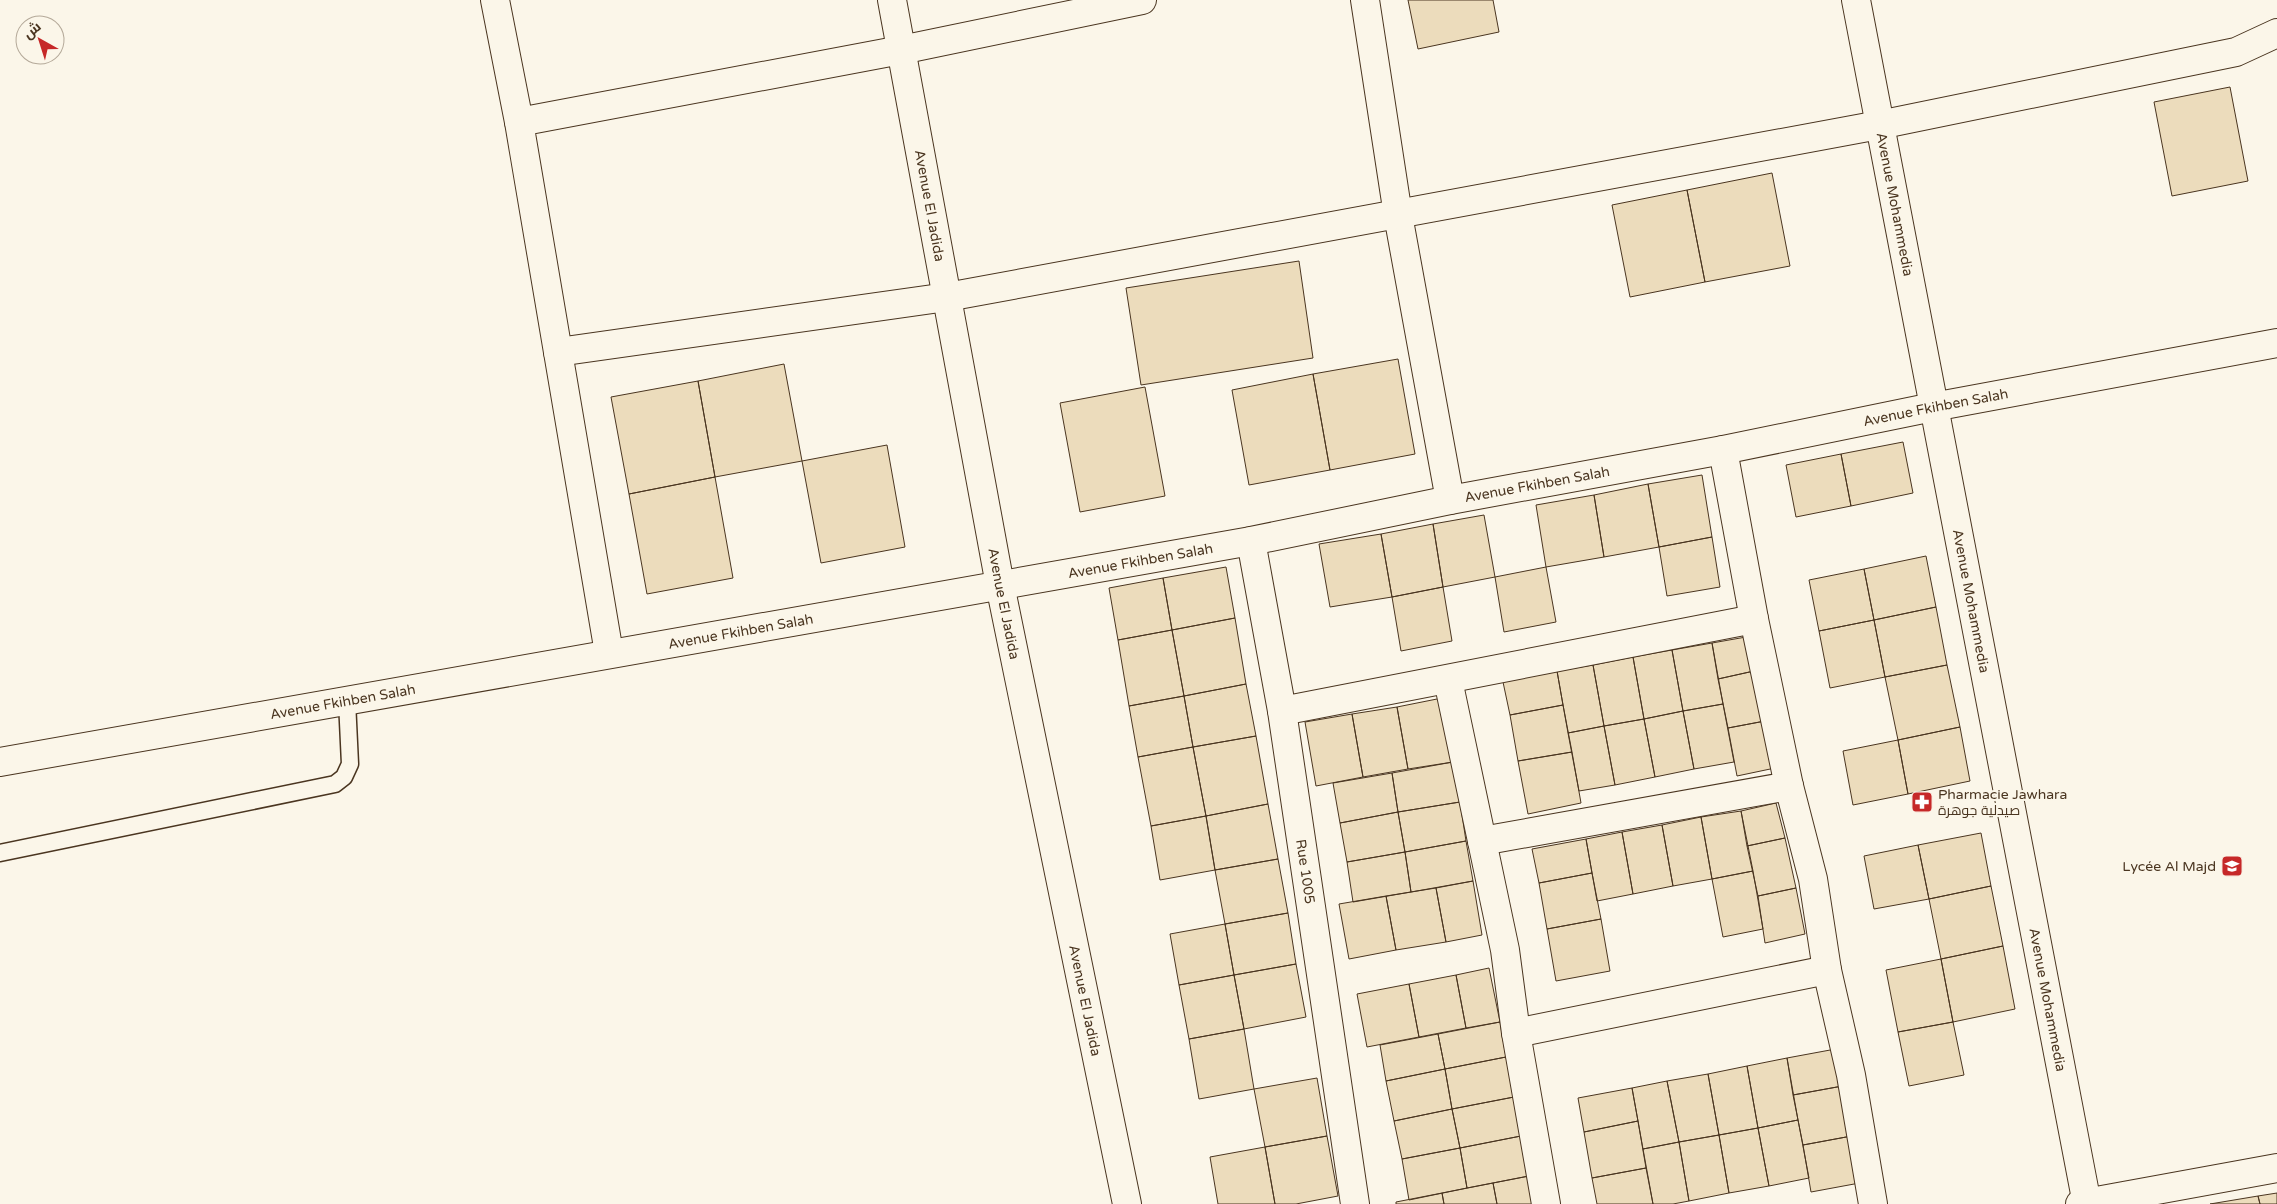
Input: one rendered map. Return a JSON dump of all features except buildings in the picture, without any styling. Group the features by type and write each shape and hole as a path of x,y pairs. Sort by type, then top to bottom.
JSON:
{"street":[{"path":"495,0 519,122 609,653"},
{"name":"Avenue El Jadida","path":"892,0 1000,585 1127,1204"},
{"path":"519,122 901,50 1142,0"},
{"path":"1365,0 1398,215 1450,500"},
{"name":"Avenue Mohammedia","path":"1856,0 2085,1204"},
{"path":"558,352 947,297 1879,126 2236,52 2277,33"},
{"name":"Avenue Fkihben Salah","path":"0,762 1251,541 1450,500 1723,450 1933,407 2277,343"},
{"path":"1723,450 1754,619 1789,786 1813,879 1827,970 1851,1075 1873,1204"},
{"name":"Rue 1005","path":"1251,541 1282,712 1355,1204"},
{"path":"1282,712 1754,619"},
{"path":"1448,680 1504,950 1516,1033 1546,1204"},
{"path":"1482,840 1789,786"},
{"path":"1516,1033 1827,970"},
{"path":"2085,1204 2277,1168"}],"lane":[{"path":"0,853 335,784 344,777 350,764 347,701"}],"place":[{"name":"Pharmacie Jawhara صيدلية جوهرة","path":"1922,802"},
{"name":"Lycée Al Majd","path":"2232,866"}]}
